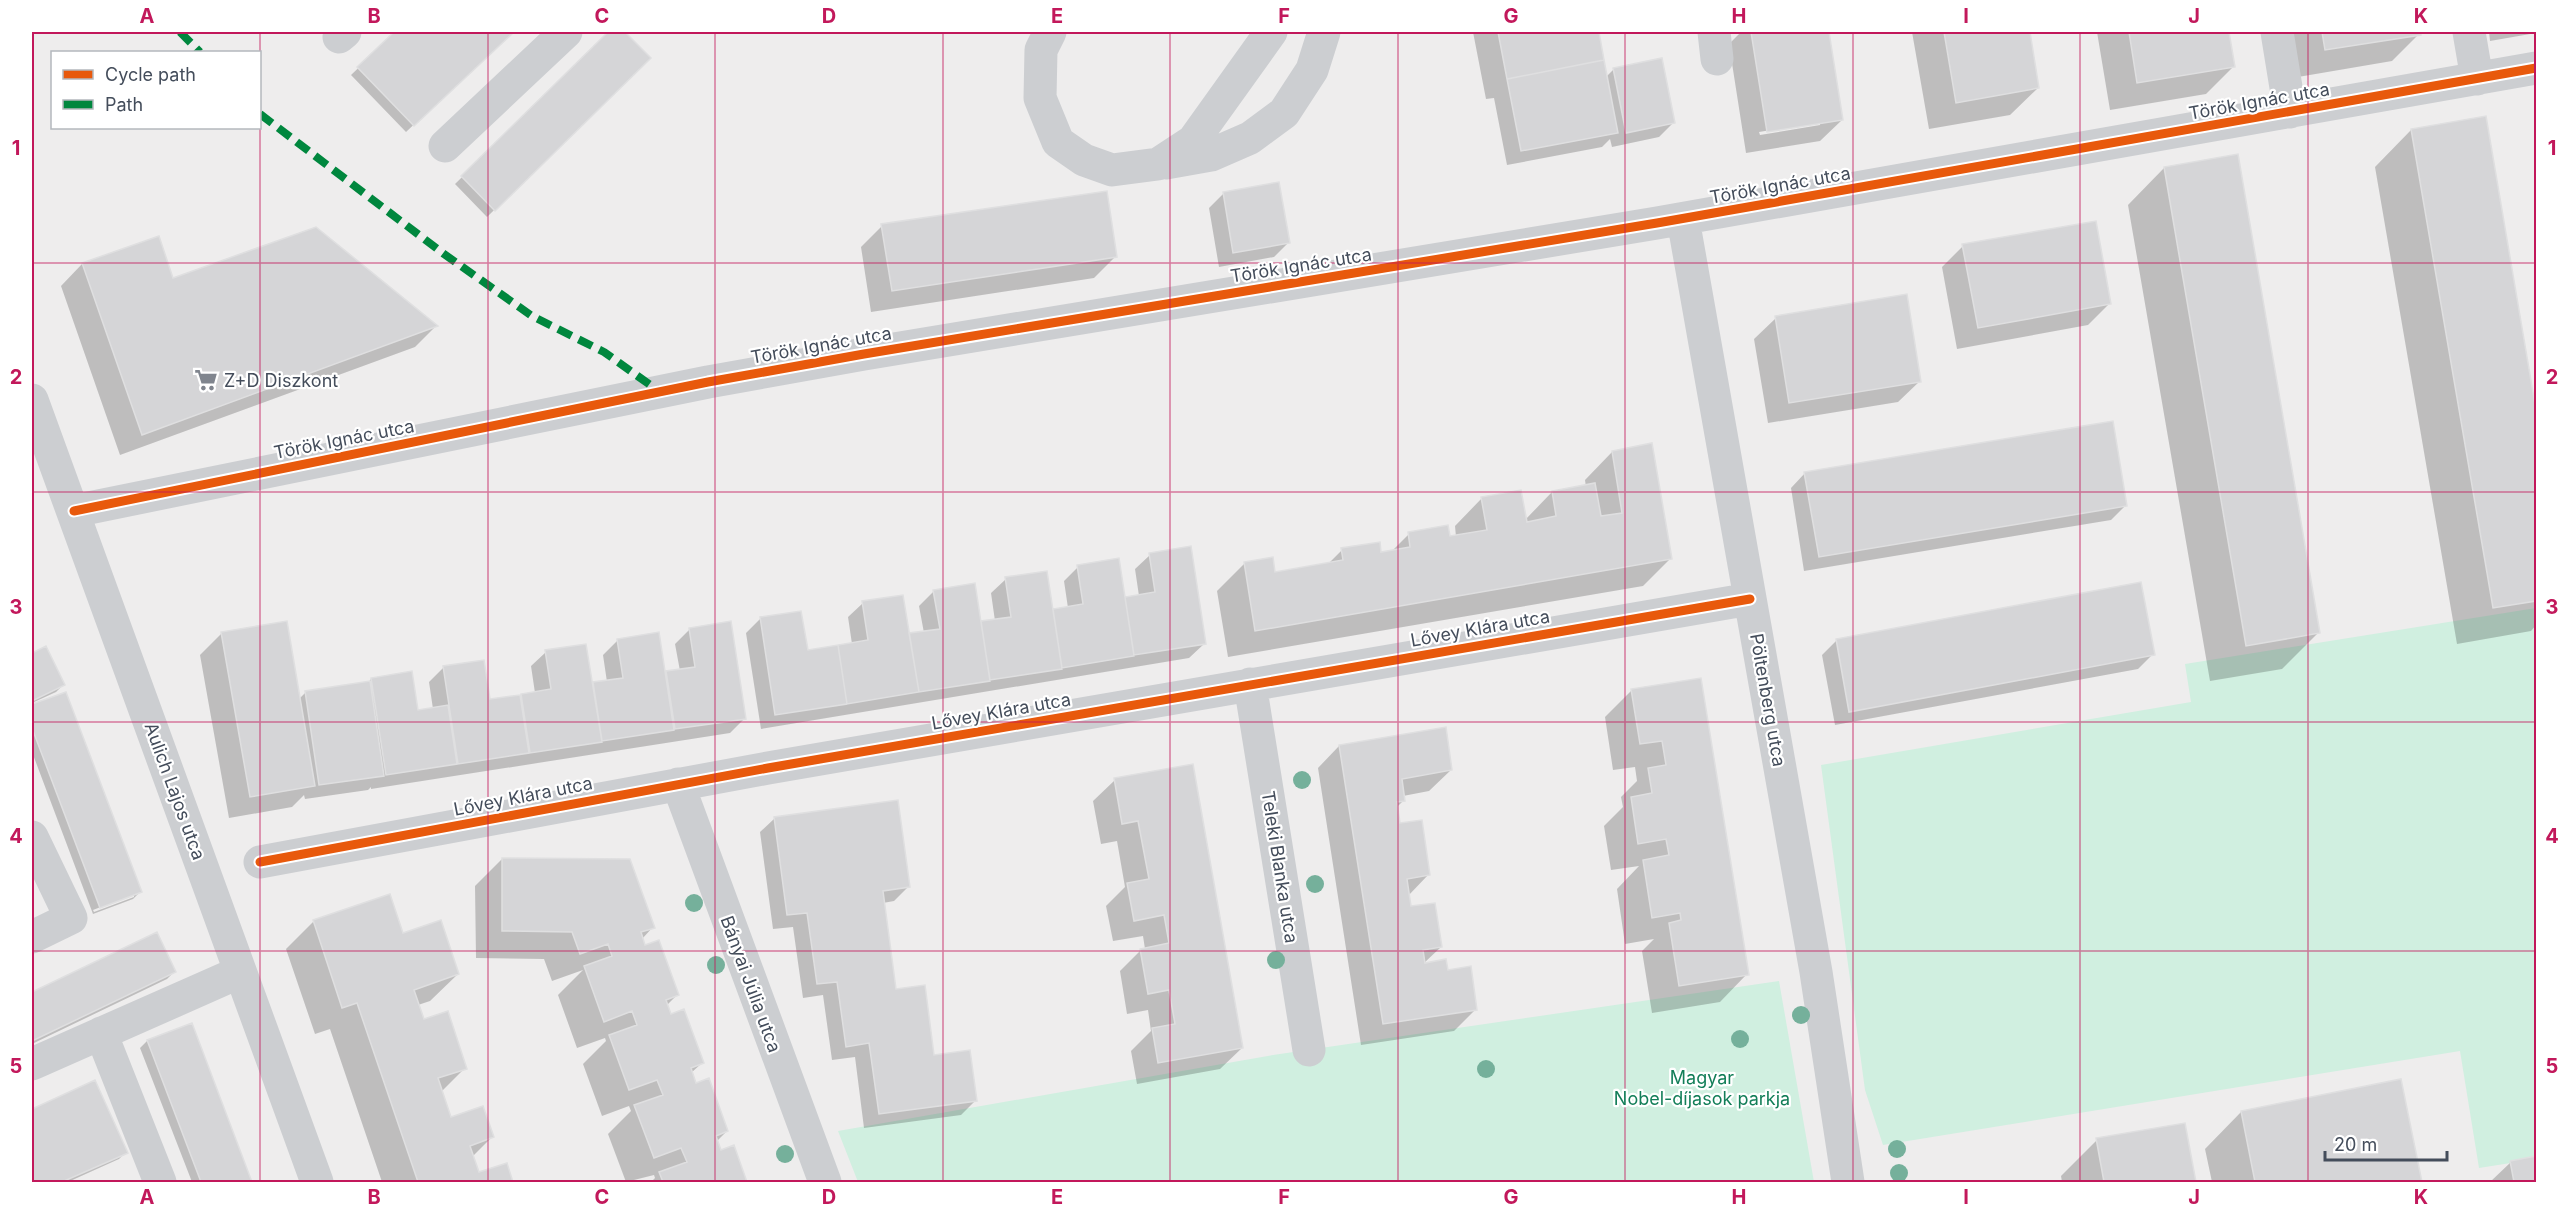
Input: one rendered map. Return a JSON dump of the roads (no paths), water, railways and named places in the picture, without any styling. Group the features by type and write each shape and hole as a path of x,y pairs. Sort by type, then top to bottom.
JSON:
{"street":[{"path":"445,146 566,32"},
{"path":"1050,32 1041,50 1040,98 1058,142 1084,160 1112,170 1211,155 1250,138 1284,113 1312,70 1324,32"},
{"path":"1158,164 1193,141 1271,32"},
{"path":"2277,32 2290,112"},
{"path":"2469,32 2477,79"},
{"name":"Török Ignác utca","path":"74,511 708,382 1103,313 1683,219 2536,68"},
{"name":"Pöltenberg utca","path":"1683,219 1816,972 1848,1182"},
{"name":"Aulich Lajos utca","path":"32,400 317,1182"},
{"name":"Lővey Klára utca","path":"260,862 678,784 1750,599"},
{"name":"Teleki Blanka utca","path":"1250,684 1309,1050"},
{"name":"Bányai Júlia utca","path":"678,784 825,1182"},
{"path":"32,837 70,918 32,937"},
{"path":"32,1064 240,972"},
{"path":"101,1033 157,1182"}],"place":[{"name":"Z+D Diszkont","path":"206,380"}],"park label":[{"name":"Magyar Nobel-díjasok parkja","path":"1702,1087"}]}
